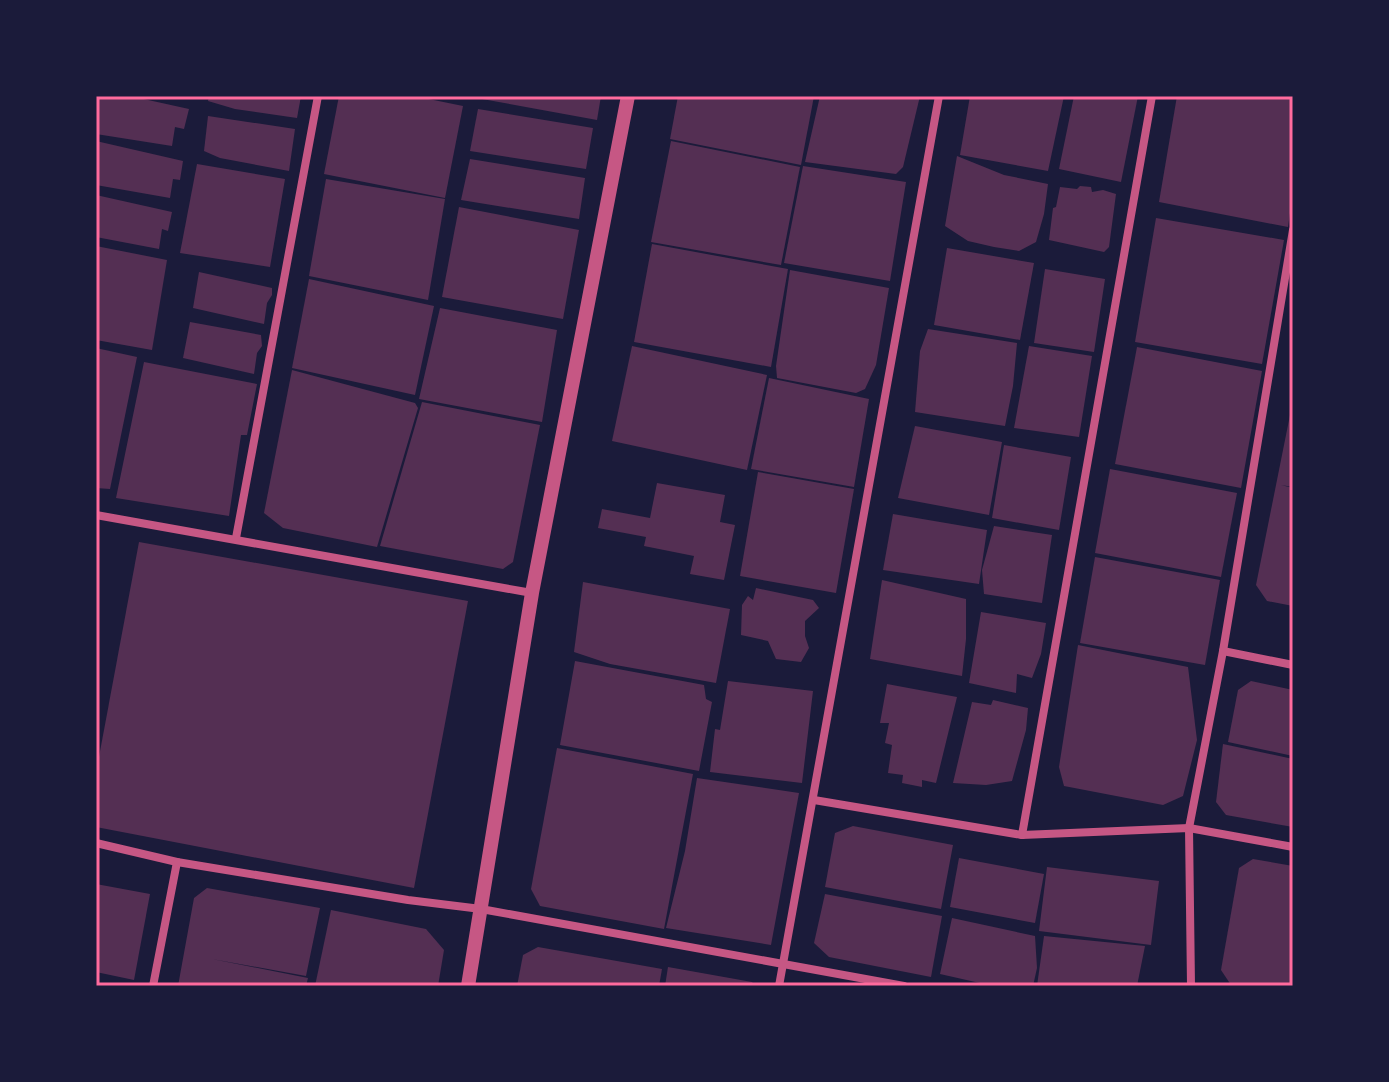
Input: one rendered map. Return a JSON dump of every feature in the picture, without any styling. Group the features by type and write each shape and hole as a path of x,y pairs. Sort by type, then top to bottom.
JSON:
{"street":[{"path":"236,538 318,96"},
{"path":"468,986 532,593 628,96"},
{"path":"779,986 939,96"},
{"path":"1022,835 1152,96"},
{"path":"1191,986 1189,828 1223,651 1293,230"},
{"path":"96,515 532,593"},
{"path":"1223,651 1293,665"},
{"path":"814,800 1022,835 1189,828 1293,847"},
{"path":"96,843 177,862 394,898 481,909 904,986"},
{"path":"153,986 177,862"}],"building":[{"path":"96,96 130,96 189,109 184,129 175,127 172,146 96,134"},
{"path":"209,96 301,96 297,118 235,109 208,101"},
{"path":"339,96 414,96 463,106 445,198 324,174"},
{"path":"482,96 601,96 597,120 482,99"},
{"path":"678,96 814,96 801,165 670,139"},
{"path":"820,96 920,96 903,167 896,174 805,162"},
{"path":"970,96 1064,96 1048,171 960,155"},
{"path":"1074,96 1138,96 1121,182 1059,169"},
{"path":"1177,96 1290,96 1293,99 1293,192 1288,227 1159,202"},
{"path":"478,109 593,128 586,169 470,151"},
{"path":"208,116 295,129 289,171 220,158 204,151"},
{"path":"96,141 183,161 180,180 173,179 170,198 96,185"},
{"path":"671,141 800,167 781,265 651,242"},
{"path":"957,156 1004,175 1048,184 1036,242 1019,251 994,247 968,241 945,226"},
{"path":"470,159 585,178 579,219 461,200"},
{"path":"197,164 285,179 270,267 180,253"},
{"path":"803,166 906,182 890,281 784,263"},
{"path":"326,179 445,199 428,300 309,276"},
{"path":"1080,186 1091,187 1092,192 1103,190 1116,194 1109,247 1104,252 1049,240 1053,208 1056,207 1060,187 1077,189"},
{"path":"96,195 172,212 168,231 162,229 159,249 96,237"},
{"path":"459,207 579,230 563,319 442,297"},
{"path":"1156,218 1284,240 1262,364 1135,342"},
{"path":"652,244 788,269 771,367 634,342"},
{"path":"96,246 167,260 152,350 96,340"},
{"path":"947,248 1034,263 1020,340 934,325"},
{"path":"1045,269 1105,279 1094,352 1034,343"},
{"path":"790,270 889,288 876,365 865,389 856,393 777,378 776,366"},
{"path":"199,272 272,288 264,324 193,308"},
{"path":"309,279 434,306 415,395 292,368"},
{"path":"440,308 557,330 542,422 419,399"},
{"path":"190,322 261,335 262,346 257,353 254,374 183,358"},
{"path":"928,329 1017,343 1005,426 915,412 920,351"},
{"path":"632,346 767,375 747,470 612,441"},
{"path":"1029,346 1092,356 1079,437 1014,428"},
{"path":"1137,347 1262,371 1241,488 1115,464"},
{"path":"96,348 137,357 110,489 96,488"},
{"path":"144,362 257,384 247,435 241,435 229,516 116,498"},
{"path":"292,370 415,403 418,408 377,547 283,528 264,513"},
{"path":"769,378 869,399 854,487 751,469"},
{"path":"422,402 540,425 513,562 503,569 380,546"},
{"path":"1292,405 1293,487 1281,485 1293,488 1293,606 1267,601 1256,585"},
{"path":"915,426 1002,442 989,515 898,498"},
{"path":"1004,445 1071,457 1059,530 992,518"},
{"path":"1110,469 1237,493 1221,577 1095,553"},
{"path":"758,472 854,489 836,593 740,576"},
{"path":"657,483 725,495 720,522 735,525 724,580 690,574 694,556 644,546 646,537 598,528 602,509 650,518"},
{"path":"893,514 987,530 979,584 883,570"},
{"path":"994,526 1052,535 1042,603 984,594 982,570"},
{"path":"139,542 468,601 414,888 96,827 96,773"},
{"path":"1095,557 1220,580 1205,665 1080,643"},
{"path":"882,580 966,599 962,676 870,659"},
{"path":"583,582 730,609 716,683 610,664 574,652"},
{"path":"756,588 813,600 819,608 805,621 809,648 801,662 776,659 768,641 741,635 742,605 748,596 753,600"},
{"path":"981,612 1046,623 1041,654 1032,678 1017,674 1016,693 969,683"},
{"path":"1078,645 1188,667 1197,740 1183,796 1163,805 1064,786 1059,767"},
{"path":"575,661 704,685 706,699 712,702 699,771 560,745"},
{"path":"728,681 813,691 802,783 710,772 715,729 720,730"},
{"path":"1251,681 1293,690 1293,756 1228,742 1238,690"},
{"path":"887,684 957,697 936,783 922,780 922,787 902,783 903,775 888,773 892,745 885,743 889,723 880,723"},
{"path":"993,700 1028,708 1026,730 1012,781 986,785 953,783 972,702 991,705"},
{"path":"1223,744 1293,759 1293,827 1226,815 1216,802"},
{"path":"557,748 693,774 664,929 540,906 531,889"},
{"path":"697,778 799,793 771,945 666,928 685,851"},
{"path":"853,826 953,845 941,909 825,887 835,833"},
{"path":"959,858 1044,874 1035,923 950,907"},
{"path":"1253,859 1293,866 1293,986 1231,985 1221,970 1239,868"},
{"path":"1047,867 1159,881 1151,945 1039,931"},
{"path":"96,884 150,894 134,980 96,972"},
{"path":"207,888 320,908 306,976 212,959 308,978 306,986 178,986 194,898"},
{"path":"825,894 942,916 931,977 829,957 814,943"},
{"path":"331,910 426,929 444,950 438,986 315,986"},
{"path":"952,918 1035,936 1037,968 1033,986 993,986 940,974"},
{"path":"1044,936 1145,946 1137,986 1037,986"},
{"path":"538,947 662,969 659,986 517,986 523,955"},
{"path":"668,967 752,982 755,986 665,986"}]}
